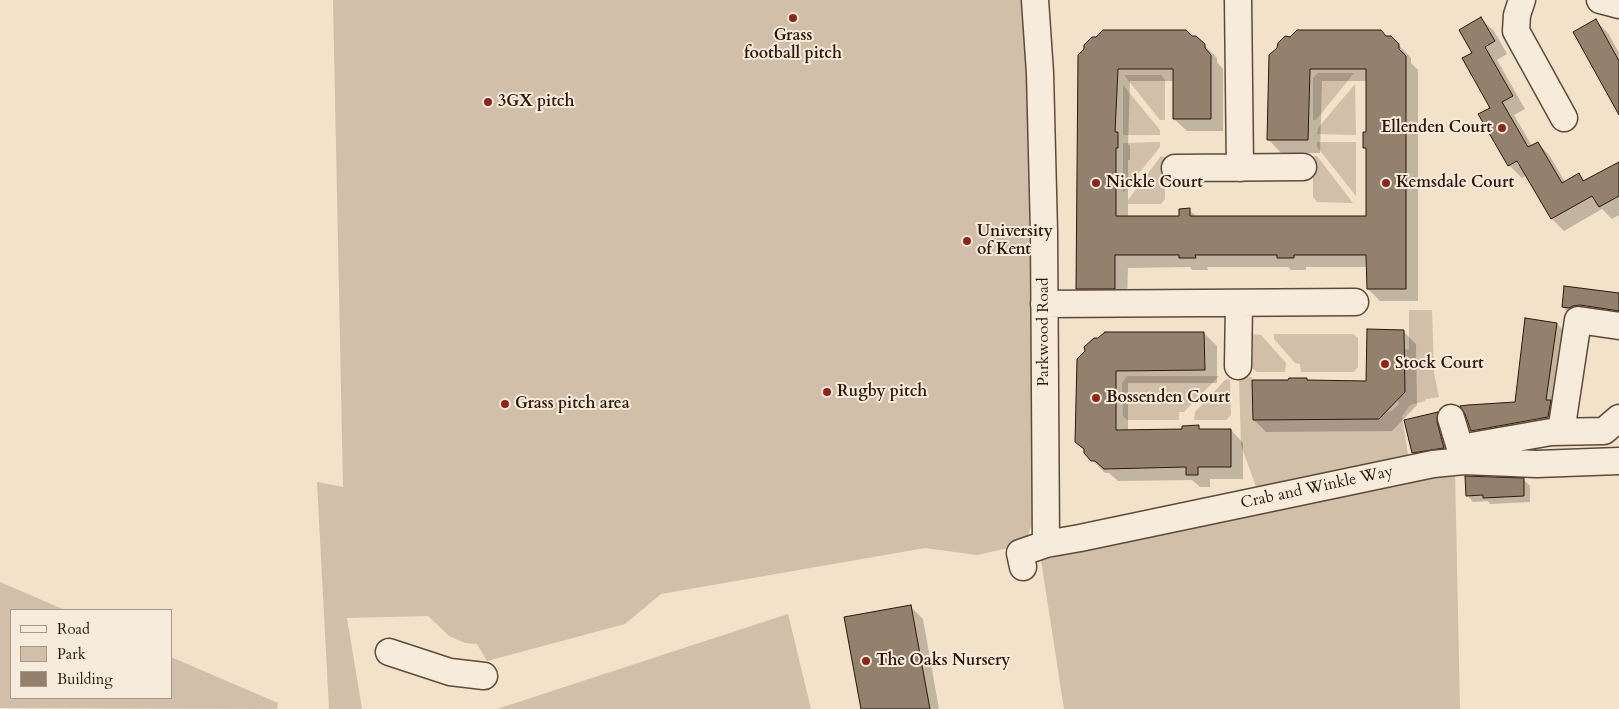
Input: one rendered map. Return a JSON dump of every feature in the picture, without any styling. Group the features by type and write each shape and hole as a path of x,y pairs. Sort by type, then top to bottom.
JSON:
{"street":[{"name":"Parkwood Road","path":"1034,0 1040,73 1046,544"},
{"path":"1238,0 1240,168"},
{"path":"1522,0 1517,15 1516,31 1564,118"},
{"path":"1175,168 1303,167"},
{"path":"1044,304 1355,302"},
{"path":"1238,366 1239,304"},
{"path":"1561,432 1578,320 1619,326"},
{"path":"1451,418 1462,454 1551,432 1604,431 1619,418"},
{"name":"Crab and Winkle Way","path":"1022,560 1046,544 1433,464 1462,454 1537,464 1619,461"},
{"path":"389,652 450,672 484,676"}],"green space":[{"path":"333,0 1022,0 1026,32 1035,517 1026,540 1013,547 977,555 925,548 661,594 625,624 487,661 477,644 465,643 449,636 428,616 347,618 362,709 329,709 317,482 343,487"},
{"path":"1318,73 1354,73 1316,120 1313,120 1313,78"},
{"path":"1124,75 1161,75 1165,80 1165,120 1160,120"},
{"path":"1355,84 1356,135 1317,134 1318,128"},
{"path":"1123,85 1160,130 1160,135 1123,135"},
{"path":"1160,142 1160,147 1123,193 1123,143"},
{"path":"1317,142 1356,142 1356,196 1317,147"},
{"path":"1161,156 1165,157 1165,199 1161,204 1128,204 1128,200"},
{"path":"1313,156 1317,156 1353,203 1317,202 1313,197"},
{"path":"1409,310 1432,310 1434,373 1439,397 1426,399 1425,401 1410,405 1402,416 1409,461 1259,495 1241,445 1239,377 1252,377 1253,420 1379,419 1399,404 1398,400 1405,392 1404,350 1409,349"},
{"path":"1253,334 1261,335 1286,363 1285,372 1257,372 1252,368"},
{"path":"1274,334 1353,334 1358,338 1358,367 1354,372 1301,372 1300,364 1295,363 1274,339"},
{"path":"1127,376 1219,376 1184,412 1179,412 1179,420 1127,420 1123,416 1122,383"},
{"path":"1226,379 1230,380 1231,415 1226,420 1194,420 1195,412"},
{"path":"1455,471 1460,709 1064,709 1041,560 1429,474"},
{"path":"0,582 63,609 10,609 10,699 172,699 172,657 278,703 277,709 0,708"},
{"path":"788,614 811,709 497,709"}],"building":[{"name":"Ellenden Court","path":"1481,17 1495,41 1485,47 1513,96 1502,102 1528,147 1538,142 1562,183 1579,173 1583,181 1619,162 1619,196 1599,207 1592,196 1551,219 1517,161 1508,166 1478,114 1490,108 1462,58 1472,53 1459,30"},
{"path":"1596,19 1619,61 1619,115 1573,32"},
{"path":"1103,30 1186,30 1205,44 1205,48 1211,55 1211,119 1173,119 1173,69 1118,69 1115,132 1118,132 1118,148 1116,148 1116,216 1179,216 1179,209 1190,208 1190,216 1366,216 1366,148 1363,148 1363,132 1366,132 1366,69 1310,69 1308,140 1267,140 1269,55 1277,48 1278,43 1285,36 1290,37 1297,30 1381,30 1386,36 1391,36 1399,44 1399,49 1406,56 1406,289 1367,289 1366,255 1294,255 1294,258 1277,258 1277,255 1195,255 1196,258 1179,258 1179,255 1115,255 1115,289 1076,289 1078,55 1092,37 1096,37"},
{"path":"1564,286 1619,293 1619,311 1580,305 1569,308 1562,307"},
{"path":"1525,318 1557,323 1546,400 1551,400 1548,417 1471,431 1460,406 1515,402"},
{"name":"Stock Court","path":"1367,329 1404,330 1405,392 1379,419 1253,420 1252,380 1307,378 1307,380 1366,381"},
{"name":"Bossenden Court","path":"1105,332 1204,332 1205,370 1116,371 1116,430 1182,429 1182,426 1199,425 1199,429 1231,429 1231,467 1198,467 1198,475 1186,475 1186,467 1104,469 1095,461 1091,461 1084,453 1084,449 1075,442 1077,359 1085,351 1084,347 1094,338 1098,338"},
{"path":"1438,412 1437,422 1444,448 1412,453 1404,420"},
{"path":"1465,476 1524,478 1524,496 1483,498 1483,495 1466,496"},
{"path":"911,605 930,709 861,709 844,617"}],"place":[{"name":"Grass football pitch","path":"793,18"},
{"name":"3GX pitch","path":"488,102"},
{"name":"Ellenden Court","path":"1502,128"},
{"name":"Nickle Court","path":"1096,183"},
{"name":"Kemsdale Court","path":"1386,183"},
{"name":"University of Kent","path":"967,241"},
{"name":"Stock Court","path":"1385,364"},
{"name":"Rugby pitch","path":"827,392"},
{"name":"Bossenden Court","path":"1096,398"},
{"name":"Grass pitch area","path":"505,404"},
{"name":"The Oaks Nursery","path":"866,661"}]}
